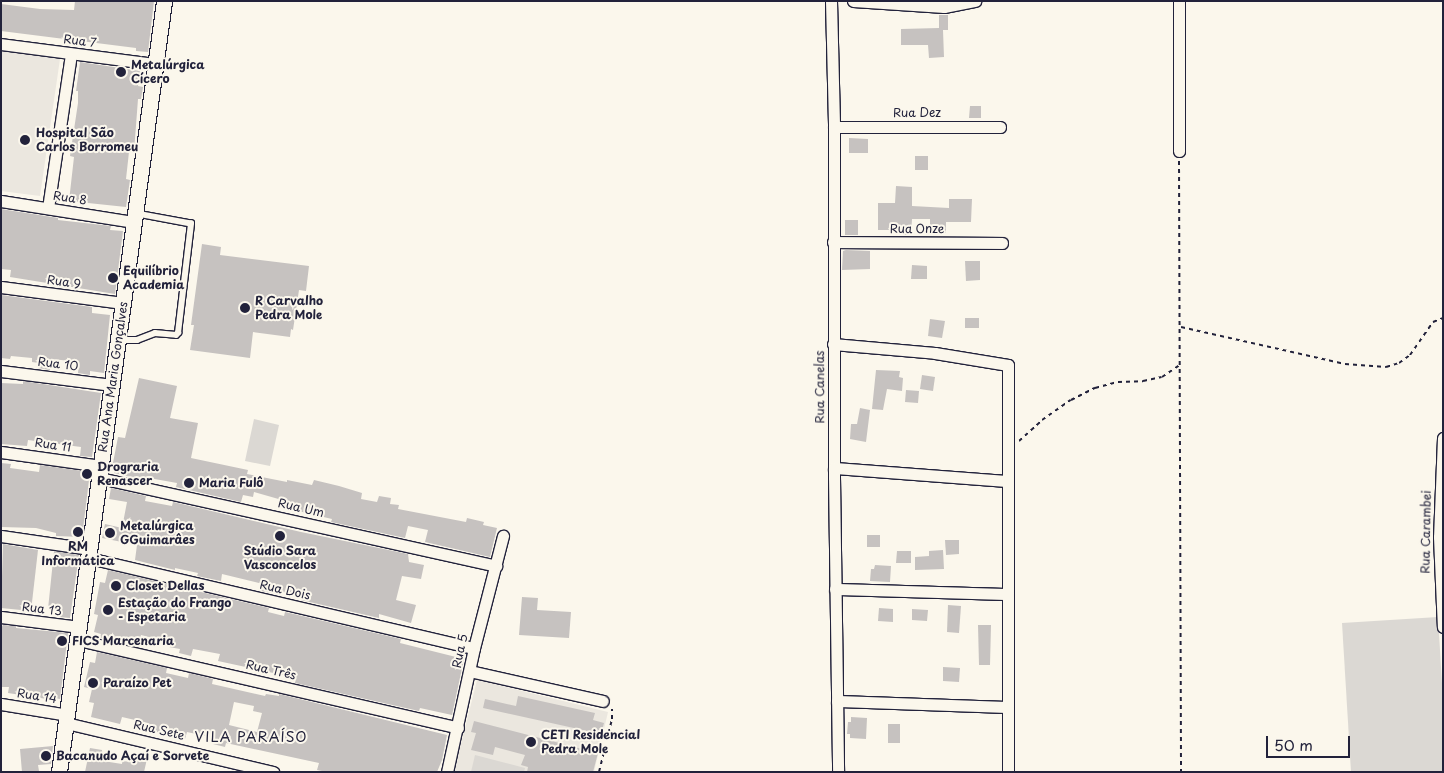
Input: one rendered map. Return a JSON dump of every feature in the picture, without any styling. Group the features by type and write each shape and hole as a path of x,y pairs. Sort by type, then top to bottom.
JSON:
{"street":[{"name":"Rua Ana Maria Gonçalves","path":"59,772 164,1"},
{"name":"Rua Canelas","path":"831,1 834,127 833,344 838,772"},
{"path":"853,1 944,7 975,1"},
{"path":"1179,1 1179,151"},
{"name":"Rua 7","path":"1,44 155,64"},
{"path":"48,208 70,54"},
{"name":"Rua Dez","path":"834,127 1000,127"},
{"name":"Rua 8","path":"1,201 134,218"},
{"name":"Rua Onze","path":"833,242 1002,243"},
{"name":"Rua 9","path":"1,287 123,303"},
{"path":"833,344 935,353 1008,365 1008,772"},
{"name":"Rua 10","path":"1,371 112,385"},
{"name":"Rua Carambei","path":"1443,438 1441,537 1443,627"},
{"name":"Rua 11","path":"1,452 100,472"},
{"path":"834,468 1008,481"},
{"name":"Rua Um","path":"100,472 496,566"},
{"name":"Rua Dois","path":"1,536 89,553 474,648"},
{"name":"Rua 5","path":"447,772 474,648 503,536"},
{"path":"835,589 1008,594"},
{"name":"Rua 13","path":"1,617 78,634"},
{"name":"Rua Três","path":"78,634 458,728"},
{"path":"470,671 603,701"},
{"path":"837,701 1008,707"},
{"name":"Rua 14","path":"1,704 67,719"},
{"name":"Rua Sete","path":"67,719 274,772"}],"lane":[{"path":"118,340 137,340 155,333 176,335 178,333 193,228 188,222 134,218"}],"path":[{"path":"1179,151 1181,772"},
{"path":"1180,327 1345,364 1386,367 1399,363 1410,354 1433,322 1443,318"},
{"path":"1008,452 1042,420 1087,392 1118,382 1143,381 1162,376 1180,365"},
{"path":"599,772 613,711 609,704 603,701"}],"shaded area":[{"name":"Hospital São Carlos Borromeu","path":"1,51 60,59 40,196 1,191"},
{"path":"254,419 279,425 270,466 245,461"},
{"path":"1438,617 1443,700 1443,772 1351,772 1342,623"},
{"name":"CETI Residencial Pedra Mole","path":"477,680 608,712 594,772 454,772"},
{"path":"475,755 525,768 524,772 471,772"}],"building":[{"path":"75,1 154,1 148,52 136,51 136,48 1,31 1,4 40,9 74,10"},
{"path":"939,15 948,15 948,30 943,30 944,57 929,58 928,45 901,45 901,29 939,28"},
{"path":"80,62 140,71 138,86 143,87 141,99 138,99 134,152 129,152 126,179 130,180 126,207 69,201 74,157 70,156 78,103 78,91 76,91"},
{"path":"970,106 981,106 981,118 969,118"},
{"path":"849,138 868,139 868,153 849,153"},
{"path":"915,156 928,156 928,170 915,170"},
{"path":"896,186 912,187 912,206 949,208 949,199 972,199 971,222 946,222 946,233 930,233 930,219 912,219 911,235 900,235 899,230 878,230 878,203 895,203"},
{"path":"1,209 58,218 58,220 111,226 110,230 123,231 115,294 10,277 11,270 1,269"},
{"path":"845,220 858,220 858,235 845,235"},
{"name":"R Carvalho Pedra Mole","path":"202,244 221,247 220,255 309,266 306,291 299,290 293,330 291,329 290,337 253,332 250,358 190,350 194,325 191,325"},
{"path":"843,251 870,251 870,269 842,270"},
{"path":"965,261 980,261 980,280 966,281"},
{"path":"912,265 927,266 927,279 911,279"},
{"path":"1,295 92,307 92,313 110,315 104,373 90,371 90,375 78,373 79,362 52,359 50,370 38,368 39,363 32,362 32,358 11,356 10,359 1,358"},
{"path":"965,318 979,318 979,328 965,328"},
{"path":"930,319 945,321 942,338 928,336"},
{"path":"876,370 900,371 899,377 903,378 902,391 887,389 883,410 872,409"},
{"path":"922,375 935,377 933,391 920,389"},
{"path":"139,378 177,386 170,418 198,423 191,458 248,470 247,474 287,482 287,480 312,485 314,480 339,486 362,493 361,499 377,502 379,496 391,498 390,504 399,505 398,509 466,522 467,518 484,522 483,525 497,528 490,557 425,542 428,530 408,526 405,538 331,522 332,519 281,507 282,500 254,492 253,497 243,495 241,502 176,487 177,483 149,478 148,481 114,473 115,469 112,468 118,437 125,438"},
{"path":"23,381 101,393 92,457 80,456 81,447 28,440 27,446 1,444 1,383 23,384"},
{"path":"906,390 919,391 918,403 905,402"},
{"path":"860,408 870,410 866,442 850,439 851,424 857,424"},
{"path":"1,463 11,464 10,468 39,472 40,465 90,472 82,537 56,536 56,533 36,528 1,527"},
{"path":"111,488 146,496 145,501 172,506 173,502 301,532 408,554 409,562 424,565 421,579 402,576 396,600 416,605 411,623 379,614 379,618 301,600 302,596 273,590 272,593 261,591 263,584 222,574 221,581 197,576 198,573 175,568 175,570 135,560 137,545 102,538 105,524 122,528 127,502 109,499"},
{"path":"867,535 880,535 880,547 867,547"},
{"path":"945,540 959,540 959,554 946,555"},
{"path":"3,544 38,550 31,611 1,608"},
{"path":"943,550 944,569 915,570 915,557 929,556 929,551"},
{"path":"54,551 79,555 70,618 60,617 61,610 48,609"},
{"path":"897,551 911,551 911,563 896,563"},
{"path":"875,565 891,566 890,582 870,581 871,569 874,569"},
{"path":"108,570 269,608 268,612 284,616 285,612 401,639 400,643 464,659 452,715 420,708 419,711 295,683 296,678 218,661 220,654 193,649 191,656 179,653 180,649 169,647 169,642 141,635 139,642 116,637 115,641 100,638 101,634 94,632 98,615 94,614 100,582 105,583"},
{"path":"522,597 538,598 537,610 571,612 569,638 519,635"},
{"path":"948,605 961,606 959,633 947,632"},
{"path":"879,608 893,609 893,622 878,621"},
{"path":"912,609 928,610 927,621 912,620"},
{"path":"3,625 68,633 60,699 8,693 9,687 1,687 1,628"},
{"path":"978,625 991,625 990,665 979,665"},
{"path":"97,652 167,668 166,673 188,678 189,673 213,679 212,684 265,696 266,694 279,696 279,694 447,735 442,760 437,772 327,772 317,770 319,763 226,743 225,747 213,744 215,738 187,732 185,739 147,729 148,723 122,717 120,724 91,717 94,703 89,702 92,689 84,687 90,662 95,663","holes":["234,702 254,706 253,711 262,713 257,732 229,725"]},
{"path":"943,667 960,668 959,682 943,681"},
{"path":"518,696 595,713 593,720 604,723 601,734 483,708 485,699 516,706"},
{"path":"851,717 867,718 866,739 850,738 850,734 847,734 848,722 851,722"},
{"path":"474,721 598,753 593,772 527,772 528,767 521,765 525,755 495,747 493,755 471,750 476,733 471,732"},
{"path":"888,724 900,724 900,743 888,743"},
{"path":"53,746 51,764 38,765 39,771 22,772 20,749"},
{"path":"90,748 102,750 103,761 122,764 122,761 131,762 132,756 147,759 144,772 85,772"}],"place":[{"name":"Metalúrgica Cícero","path":"121,72"},
{"name":"Hospital São Carlos Borromeu","path":"25,140"},
{"name":"Equilíbrio Academia","path":"113,278"},
{"name":"R Carvalho Pedra Mole","path":"245,308"},
{"name":"Drograria Renascer","path":"87,474"},
{"name":"Maria Fulô","path":"189,483"},
{"name":"RM Informática","path":"78,532"},
{"name":"Metalúrgica GGuimarâes","path":"110,533"},
{"name":"Stúdio Sara Vasconcelos","path":"280,536"},
{"name":"Closet Dellas","path":"116,586"},
{"name":"Estação do Frango - Espetaria","path":"108,610"},
{"name":"FICS Marcenaria","path":"62,641"},
{"name":"Paraízo Pet","path":"93,683"},
{"name":"CETI Residencial Pedra Mole","path":"531,742"},
{"name":"Bacanudo Açaí e Sorvete","path":"46,756"}],"district":[{"name":"VILA PARAÍSO","path":"251,737"}]}
